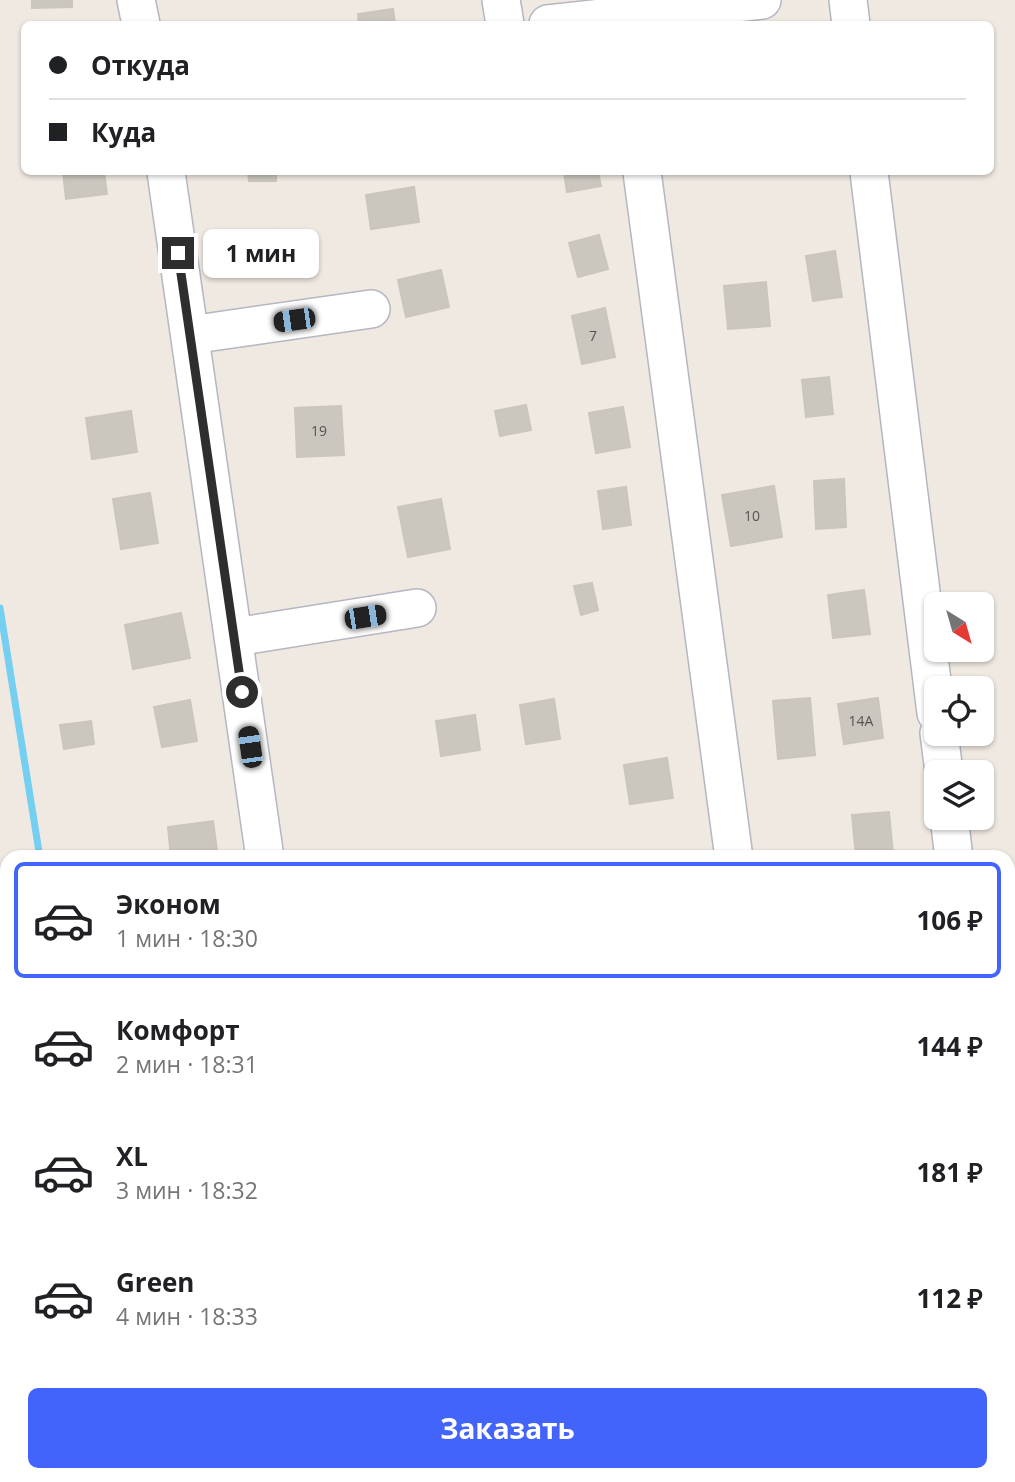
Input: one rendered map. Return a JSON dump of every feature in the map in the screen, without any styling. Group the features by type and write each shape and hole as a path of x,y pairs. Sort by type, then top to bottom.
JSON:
{"street":[{"path":"136,0 140,21"},
{"path":"501,0 504,21"},
{"path":"603,21 762,0"},
{"path":"848,0 851,21"},
{"path":"166,175 264,850"},
{"path":"642,175 733,850"},
{"path":"869,175 931,676"},
{"path":"190,335 371,309"},
{"path":"235,637 417,608"},
{"path":"951,830 953,850"}],"building":[{"path":"32,0 72,0 72,7 32,8"},
{"path":"393,9 395,21 359,21 358,14"},
{"path":"63,175 104,175 107,194 66,199"},
{"path":"248,175 276,175 276,181 249,181"},
{"path":"564,175 599,175 601,186 567,192"},
{"path":"414,187 419,222 371,229 366,195"},
{"path":"274,230 281,261 251,268 244,237"},
{"path":"599,235 608,269 578,277 569,243"},
{"path":"835,251 842,297 813,301 806,256"},
{"path":"441,270 449,307 406,317 398,280"},
{"path":"766,282 770,326 728,329 724,286"},
{"path":"605,308 615,357 582,364 572,316"},
{"path":"829,377 833,414 806,417 802,380"},
{"path":"526,405 531,430 500,436 495,411"},
{"path":"341,406 344,455 297,457 295,408"},
{"path":"623,407 630,447 596,453 589,413"},
{"path":"131,411 137,452 92,459 86,418"},
{"path":"844,479 846,527 816,529 814,481"},
{"path":"774,486 782,537 731,546 722,495"},
{"path":"626,487 631,525 603,529 598,491"},
{"path":"150,493 158,543 121,549 113,499"},
{"path":"441,499 450,549 408,557 398,507"},
{"path":"592,583 598,610 581,615 574,586"},
{"path":"864,590 870,634 833,638 828,595"},
{"path":"181,613 190,658 133,669 125,625"},
{"path":"810,698 815,755 778,759 773,701"},
{"path":"878,698 883,738 844,744 838,704"},
{"path":"554,699 560,739 526,744 520,705"},
{"path":"190,700 197,741 162,747 154,707"},
{"path":"475,715 480,750 441,756 436,721"},
{"path":"91,721 94,744 64,749 60,725"},
{"path":"667,758 673,798 630,804 624,765"},
{"path":"889,812 893,850 855,850 852,815"},
{"path":"213,821 217,850 170,850 168,827"}],"waterway":[{"path":"0,608 39,850"}],"route":[{"path":"178,253 242,692"}]}
